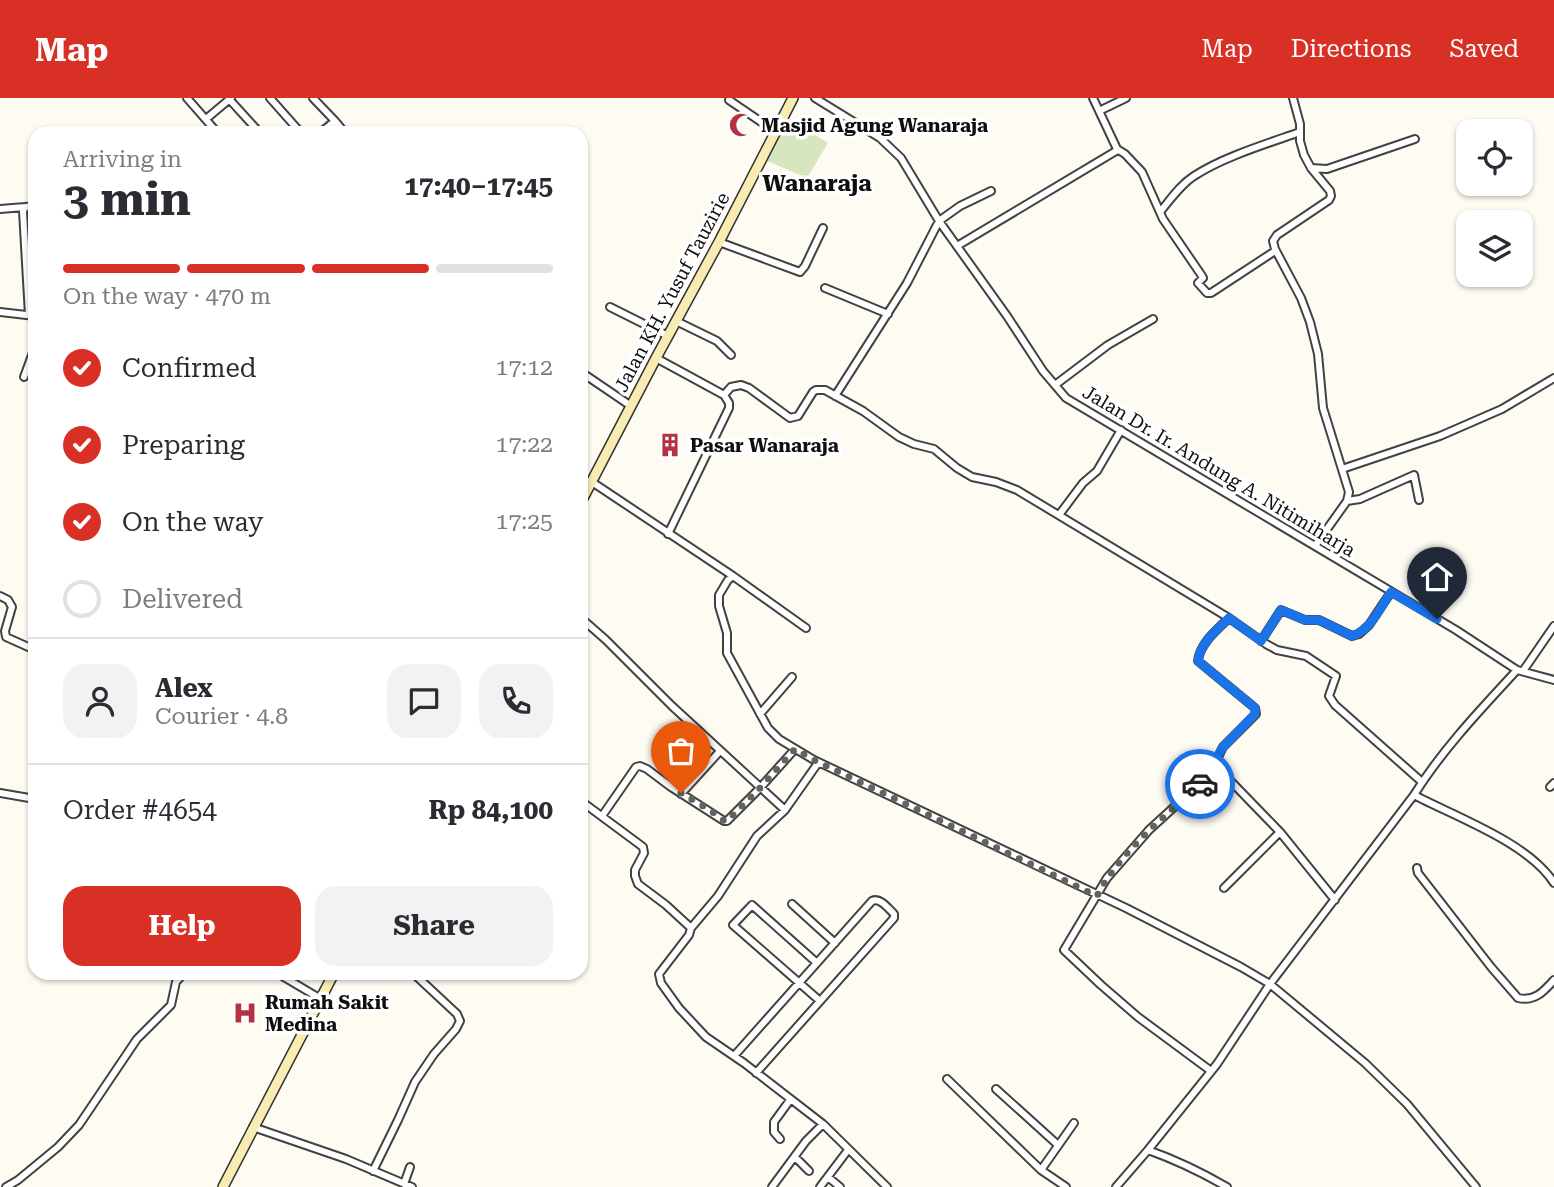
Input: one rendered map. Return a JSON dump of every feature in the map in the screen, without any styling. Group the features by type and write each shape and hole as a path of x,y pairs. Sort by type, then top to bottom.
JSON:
{"main road":[{"name":"Jalan KH. Yusuf Tauzirie","path":"588,489 793,98"},
{"path":"223,1187 330,980"}],"street":[{"path":"187,98 212,126"},
{"path":"270,98 295,126"},
{"path":"313,98 339,126"},
{"name":"Jalan Dr. Ir. Andung A. Nitimiharja","path":"815,98 866,129 901,158 939,221 1044,371 1066,398 1520,671 1554,680"},
{"path":"1093,98 1117,149 1140,169 1160,212 1202,276 1198,283 1205,292 1209,294 1275,251"},
{"path":"1098,111 1126,98"},
{"path":"1293,98 1304,155 1331,196 1277,235 1273,241 1275,251 1301,298 1310,322 1318,354 1323,408 1349,492 1348,501 1315,547"},
{"path":"206,119 230,99 254,126"},
{"path":"729,100 776,132"},
{"path":"329,126 335,121"},
{"path":"1160,212 1192,177 1300,132"},
{"path":"1311,167 1327,169 1415,139"},
{"path":"957,246 1117,149"},
{"path":"835,396 908,283 939,221 960,206 991,191"},
{"path":"25,207 23,211 28,269"},
{"path":"0,209 28,207"},
{"path":"719,242 800,272 823,228"},
{"path":"825,289 888,314"},
{"path":"610,307 668,336"},
{"path":"0,312 28,316"},
{"path":"1055,385 1108,345 1153,319"},
{"path":"676,321 717,341 731,355"},
{"path":"656,358 724,396 729,402 729,408 668,534"},
{"path":"24,377 28,366"},
{"path":"588,377 631,406"},
{"path":"1342,469 1440,436 1502,409 1554,379"},
{"path":"724,396 731,387 741,385 790,418 798,416 813,392 825,390 863,411 899,437 934,449 972,477 1006,485 1229,618 1261,641 1277,650 1306,656 1335,675 1329,696 1335,705 1422,782"},
{"path":"1059,515 1081,486 1097,471 1121,430"},
{"path":"1348,501 1360,499 1413,475 1419,500"},
{"path":"592,482 806,628"},
{"path":"733,576 719,595 719,606 727,633 727,653 770,732 818,762 1126,908 1270,984 1366,1063 1407,1104 1476,1187"},
{"path":"1261,641 1281,610 1305,620 1319,620 1349,636 1356,635 1369,625 1391,592"},
{"path":"0,596 8,600 12,607 5,631 6,637 28,647"},
{"path":"1211,1072 1142,1020 1065,951 1065,947 1107,878 1128,852 1207,778 1217,766 1217,757 1223,747 1255,714 1255,708 1198,661 1207,641 1229,618"},
{"path":"588,625 785,810"},
{"path":"1116,1187 1211,1072 1270,984 1415,795 1422,782 1457,739 1520,671 1554,626"},
{"path":"760,714 792,677"},
{"path":"602,816 639,766 726,821 795,749"},
{"path":"681,793 720,751"},
{"path":"818,762 785,810 757,836 718,896 660,971 660,980 679,1008 706,1037 823,1124 887,1187"},
{"path":"1217,766 1280,832 1335,900"},
{"path":"0,793 28,798"},
{"path":"1415,795 1521,851 1540,866 1554,883"},
{"path":"588,806 644,849 645,853 635,873 638,884 691,928"},
{"path":"1224,888 1280,832"},
{"path":"1417,868 1418,873 1466,936 1518,998 1539,995 1554,980"},
{"path":"734,1056 835,943 875,900 879,900 894,914 894,918 756,1073"},
{"path":"792,904 835,943"},
{"path":"817,963 751,905 733,925 820,1001"},
{"path":"5,1187 18,1180 58,1147 79,1125 140,1035 171,1005 178,980"},
{"path":"289,980 321,999"},
{"path":"373,1171 415,1082 460,1021 457,1014 421,980"},
{"path":"947,1079 1041,1170 1066,1187"},
{"path":"996,1089 1058,1145"},
{"path":"780,1139 774,1132 775,1122 790,1100"},
{"path":"1041,1170 1073,1123"},
{"path":"775,1186 806,1141 823,1124"},
{"path":"253,1127 346,1159 412,1187"},
{"path":"820,1187 848,1150"},
{"path":"1148,1150 1202,1172 1227,1187"},
{"path":"794,1157 809,1171"},
{"path":"404,1184 410,1167"},
{"path":"386,1187 388,1177"},
{"path":"828,1177 840,1187"}],"green space":[{"path":"787,118 828,143 807,178 765,160"}],"way so far":[{"path":"681,793 727,821 795,749 1097,896 1107,878 1128,852 1200,784"}],"place":[{"name":"Masjid Agung Wanaraja","path":"741,125"},
{"name":"Pasar Wanaraja","path":"670,445"},
{"name":"Rumah Sakit Medina","path":"245,1013"}],"district":[{"name":"Wanaraja","path":"817,183"}],"route":[{"path":"1200,784 1217,766 1217,757 1223,747 1256,711 1198,661 1207,641 1229,618 1261,641 1281,610 1305,620 1319,620 1352,636 1359,634 1369,625 1391,592 1437,619"}]}
